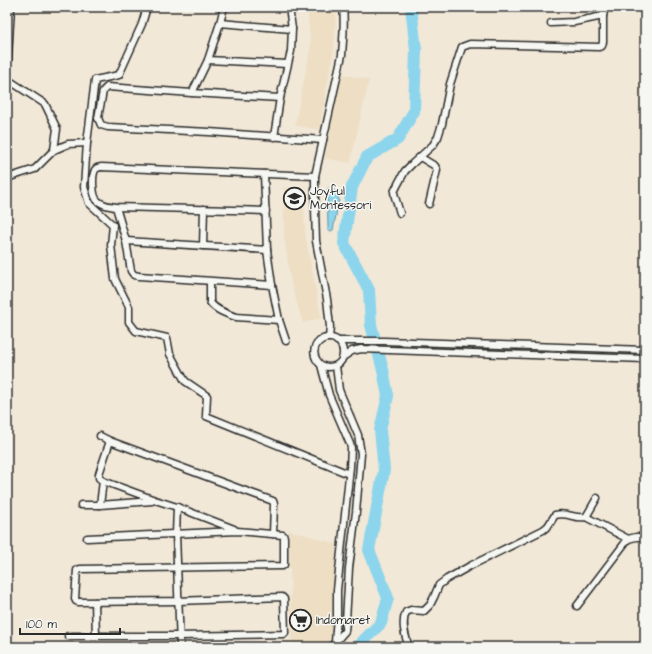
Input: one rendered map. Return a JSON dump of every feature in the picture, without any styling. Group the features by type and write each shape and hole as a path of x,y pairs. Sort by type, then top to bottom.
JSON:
{"street":[{"path":"7,76 11,7"},
{"path":"147,7 142,24 119,75 95,80 87,143 84,187 89,203 113,224 111,245 115,279 129,306 129,322 136,332 167,338 170,354 185,381 207,396 206,416 349,474"},
{"path":"192,93 208,60 224,7"},
{"path":"274,137 280,98 291,51 292,29 289,7"},
{"path":"329,338 330,327 328,306 316,241 314,208 315,176 342,55 344,28 343,7"},
{"path":"400,213 394,192 405,171 433,145 440,132 450,84 463,46 470,44 599,47 602,46 603,42 603,16 605,7"},
{"path":"551,23 574,22 603,16"},
{"path":"220,23 292,29"},
{"path":"208,60 287,64"},
{"path":"7,79 45,104 57,128 54,150"},
{"path":"280,98 107,87 103,91 98,118 101,125 108,127 323,140"},
{"path":"7,178 35,169 54,150 68,144 87,143"},
{"path":"420,157 432,164 437,170 429,204"},
{"path":"266,211 116,207 105,205 97,201 95,198 92,180 95,170 99,167 315,176"},
{"path":"264,174 267,250 279,320 286,341"},
{"path":"116,207 126,241 131,271 134,275 210,282 272,285"},
{"path":"202,246 204,209"},
{"path":"126,241 267,250"},
{"path":"210,282 210,302 217,309 236,317 279,320"},
{"path":"333,644 337,617 337,590 349,474 350,444 329,395 321,365 315,358 314,348 320,341 329,338 337,341 384,341 645,350"},
{"path":"337,341 343,348 343,357"},
{"path":"321,365 328,368 336,366 343,357 352,351 361,349 645,359"},
{"path":"333,644 345,631 349,568 362,454 358,435 339,390 336,366"},
{"path":"100,436 273,502 273,534"},
{"path":"110,440 98,474 99,478 103,481 237,530"},
{"path":"100,505 103,481"},
{"path":"586,517 597,498"},
{"path":"81,505 100,505 155,500"},
{"path":"177,507 176,534 180,647"},
{"path":"409,647 404,631 404,616 406,612 410,610 424,611 430,605 439,585 447,579 543,530 548,526 555,515 566,514 575,517 586,517 628,539"},
{"path":"68,636 179,636 285,633 284,599 282,597 178,601 76,601 78,569 282,566 284,565 284,537 281,534 237,530 87,538"},
{"path":"578,606 628,539 645,537"},
{"path":"337,590 348,590"},
{"path":"95,602 96,636"}],"shaded area":[{"path":"307,7 335,7 336,11 334,48 319,130 295,125 311,46"},
{"path":"341,74 369,80 350,163 325,158"},
{"path":"284,188 303,188 305,234 321,318 303,323 291,283 284,235"},
{"path":"289,530 336,544 332,641 327,647 292,647"}],"water":[{"path":"328,188 337,192 339,200 333,230 331,231 328,231"}],"waterway":[{"path":"357,647 381,623 388,598 369,550 384,470 380,430 388,396 371,325 369,290 344,243 352,187 367,157 398,139 414,111 416,50 411,7"}],"place":[{"name":"Joyful Montessori","path":"295,198"},
{"name":"Indomaret","path":"301,620"}]}
